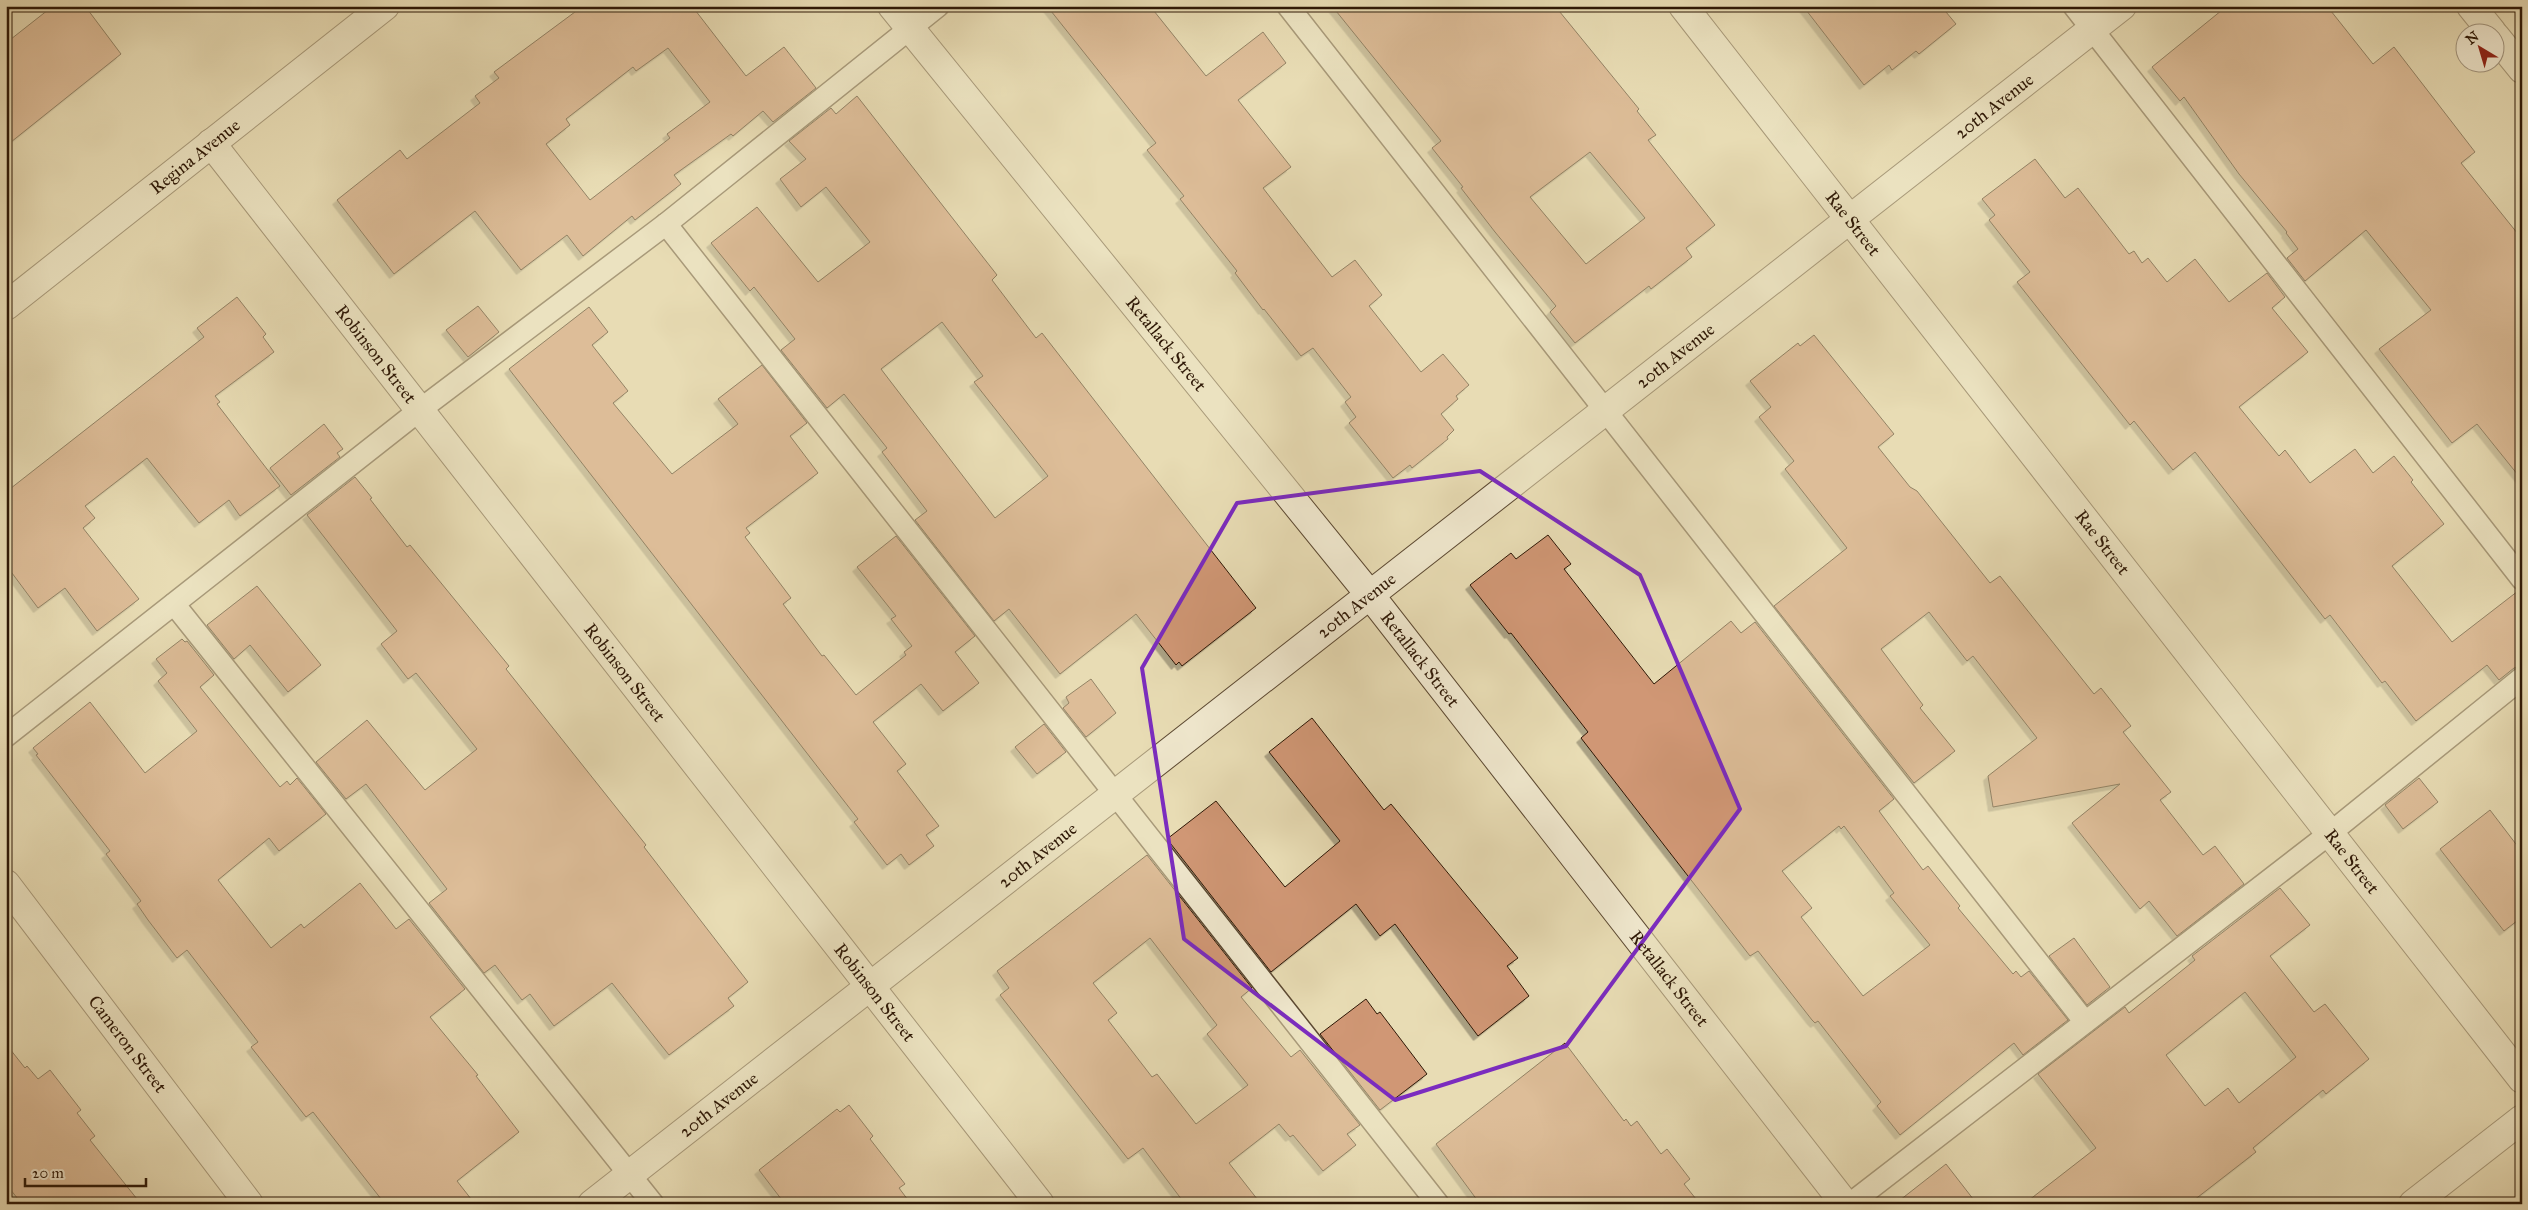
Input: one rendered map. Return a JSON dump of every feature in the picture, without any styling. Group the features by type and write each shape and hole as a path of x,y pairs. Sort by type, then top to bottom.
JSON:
{"street":[{"name":"Regina Avenue","path":"6,306 385,6"},
{"name":"Retallack Street","path":"892,6 1370,594 1845,1204"},
{"name":"Rae Street","path":"1683,6 2522,1079"},
{"name":"20th Avenue","path":"592,1204 2122,6"},
{"path":"2471,6 2484,22"},
{"path":"2506,49 2522,69"},
{"name":"Robinson Street","path":"211,143 421,409 1040,1204"},
{"name":"Cameron Street","path":"6,884 249,1204"},
{"path":"2414,1204 2522,1119"}],"lane":[{"path":"6,736 421,409 666,224 908,28 938,6"},
{"path":"1288,6 2085,1022"},
{"path":"2074,6 2522,579"},
{"path":"666,224 1438,1204"},
{"path":"174,604 653,1204"},
{"path":"1850,1204 2329,834 2522,678"}],"highlighted area":[{"path":"1480,471 1640,575 1740,809 1566,1046 1395,1100 1184,939 1142,668 1237,503"}],"building":[{"path":"53,6 85,6 121,54 6,146 6,43"},
{"path":"583,6 692,6 746,76 784,47 816,88 773,122 763,111 733,136 731,134 674,175 681,184 635,220 632,216 583,256 567,235 521,270 475,211 394,274 337,200 400,150 407,159 480,103 475,96 499,78 494,72","holes":["668,48 710,102 667,134 670,138 590,200 546,144 570,125 566,119 633,67 636,71"]},
{"path":"1047,6 1150,6 1206,76 1263,32 1286,63 1238,100 1291,167 1263,188 1332,277 1355,260 1382,295 1369,306 1421,372 1443,354 1469,385 1456,396 1458,399 1441,414 1454,430 1447,437 1448,439 1412,468 1410,465 1393,478 1349,423 1356,417 1345,402 1351,397 1313,348 1301,356 1263,310 1235,273 1237,271 1180,199 1184,196 1147,150 1156,143"},
{"path":"1332,6 1555,6 1639,109 1637,111 1656,135 1648,140 1715,225 1686,248 1692,257 1651,289 1649,286 1575,343 1550,312 1556,306 1495,232 1432,148 1441,141","holes":["1590,152 1645,218 1586,264 1530,197"]},
{"path":"1803,6 1941,6 1956,24 1919,54 1916,51 1892,70 1889,65 1864,85"},
{"path":"2227,6 2327,6 2373,64 2394,47 2475,152 2461,163 2522,239 2522,480 2477,424 2452,443 2379,349 2431,310 2366,230 2305,281 2287,258 2298,249 2287,232 2239,174 2184,97 2180,101 2152,67"},
{"path":"857,96 997,275 992,280 1036,338 1042,333 1256,608 1182,666 1179,662 1176,665 1136,614 1060,674 1009,609 994,621 915,520 927,511 882,452 887,448 844,394 827,408 781,350 795,339 754,287 750,291 711,243 757,207 818,282 870,242 826,187 801,207 780,179 806,159 789,141 831,108 836,114","holes":["942,322 983,376 974,382 1048,476 995,518 881,369"]},
{"path":"2035,159 2065,198 2078,188 2129,254 2134,251 2142,263 2148,258 2167,282 2195,259 2229,302 2267,273 2285,297 2272,308 2308,352 2239,407 2279,456 2285,450 2310,483 2355,449 2373,473 2394,456 2413,480 2411,482 2444,524 2392,566 2452,642 2518,591 2522,591 2522,666 2514,668 2499,680 2487,665 2416,721 2385,681 2382,683 2330,615 2325,619 2195,452 2173,470 2134,421 2130,425 2017,282 2030,272 1989,220 1995,215 1982,199"},
{"path":"237,297 266,334 263,337 274,352 215,396 220,402 217,404 280,486 240,516 229,500 199,523 147,458 85,506 95,518 83,528 139,599 97,631 65,588 38,608 6,565 6,492 204,337 197,328"},
{"path":"478,306 499,332 468,357 446,330"},
{"path":"589,307 608,332 592,345 628,391 613,403 672,474 738,424 718,399 762,365 807,423 790,436 818,473 746,528 750,533 745,537 791,598 783,604 822,656 824,655 856,695 906,655 904,652 912,646 891,619 896,616 857,567 896,536 975,636 955,652 979,683 943,711 921,684 873,722 906,764 897,771 939,826 926,835 934,846 909,865 901,854 887,865 854,822 858,819 509,369"},
{"path":"1814,335 1894,434 1878,447 1910,487 1917,491 1990,583 2000,576 2094,694 2101,688 2131,726 2123,732 2171,792 2160,800 2203,855 2215,846 2244,884 2177,936 2149,901 2140,909 2072,823 2120,784 1993,807 1988,776 2037,738 1973,656 1967,661 1929,612 1881,649 1923,705 1920,708 1955,751 1914,783 1774,606 1847,548 1785,469 1794,461 1759,417 1771,407 1750,381 1798,343 1800,346"},
{"path":"324,424 343,449 337,453 340,457 291,495 270,468"},
{"path":"355,477 407,547 410,545 509,666 506,669 646,845 644,847 748,982 728,998 734,1006 669,1055 612,983 554,1026 530,994 522,1000 495,965 484,973 429,903 447,889 366,784 346,799 316,762 367,720 425,790 477,749 416,673 408,679 381,644 397,631 307,515"},
{"path":"1548,535 1571,564 1564,569 1654,684 1731,621 1741,633 1755,622 1894,799 1879,811 1923,870 1928,866 1960,906 1958,908 2013,974 2016,971 2021,977 2029,971 2068,1020 2023,1055 2014,1043 1900,1135 1877,1106 1881,1102 1818,1021 1815,1023 1812,1020 1758,951 1750,956 1581,738 1588,732 1511,633 1509,634 1470,585 1511,553 1516,559","holes":["1839,826 1841,829 1844,826 1894,893 1890,896 1930,945 1863,996 1801,917 1812,908 1782,871"]},
{"path":"257,586 321,665 288,692 250,645 234,659 207,625"},
{"path":"182,639 185,642 187,641 214,675 200,687 280,787 287,781 290,785 297,778 326,814 279,851 269,838 218,880 271,948 301,924 304,928 360,883 396,929 409,919 465,989 430,1017 478,1075 476,1076 519,1132 457,1181 475,1204 385,1204 313,1112 306,1117 251,1047 258,1042 187,950 177,958 137,904 141,901 106,854 110,851 36,755 38,754 33,748 90,702 145,773 197,731 158,681 167,673 156,659"},
{"path":"1091,679 1116,713 1086,737 1063,708 1069,703 1066,697"},
{"path":"1312,718 1384,810 1391,804 1518,958 1507,966 1529,996 1478,1036 1395,924 1380,936 1356,904 1271,972 1167,839 1216,801 1285,887 1340,841 1269,752"},
{"path":"1044,724 1066,752 1037,774 1015,747"},
{"path":"2419,778 2438,802 2403,829 2385,805"},
{"path":"2490,810 2522,852 2522,917 2504,931 2440,849"},
{"path":"1147,855 1252,988 1241,997 1291,1057 1300,1050 1360,1125 1347,1134 1356,1145 1323,1171 1293,1135 1290,1137 1279,1124 1229,1163 1261,1204 1185,1204 1143,1148 1128,1159 1000,995 1009,988 997,971","holes":["1150,938 1217,1025 1207,1034 1248,1085 1196,1124 1157,1074 1152,1077 1108,1020 1117,1013 1093,983"]},
{"path":"2280,888 2310,925 2270,956 2314,1012 2325,1004 2369,1059 2326,1094 2323,1090 2253,1148 2256,1152 2189,1204 2024,1204 2096,1148 2038,1074 2125,1007 2129,1013 2195,960 2192,956","holes":["2245,992 2296,1057 2239,1103 2228,1088 2205,1106 2166,1055"]},
{"path":"2074,938 2110,987 2087,1005 2049,956"},
{"path":"1366,999 1377,1014 1380,1012 1427,1074 1380,1110 1320,1034"},
{"path":"1565,1043 1624,1121 1626,1119 1631,1126 1637,1121 1661,1154 1667,1149 1690,1179 1684,1184 1700,1204 1480,1204 1436,1144"},
{"path":"6,1044 25,1068 27,1066 38,1079 50,1070 81,1110 77,1113 95,1136 90,1140 141,1204 22,1204 6,1184"},
{"path":"849,1105 873,1136 870,1139 905,1184 899,1188 911,1204 785,1204 759,1170 837,1109 840,1112"},
{"path":"1946,1164 1977,1204 1895,1204"}]}
